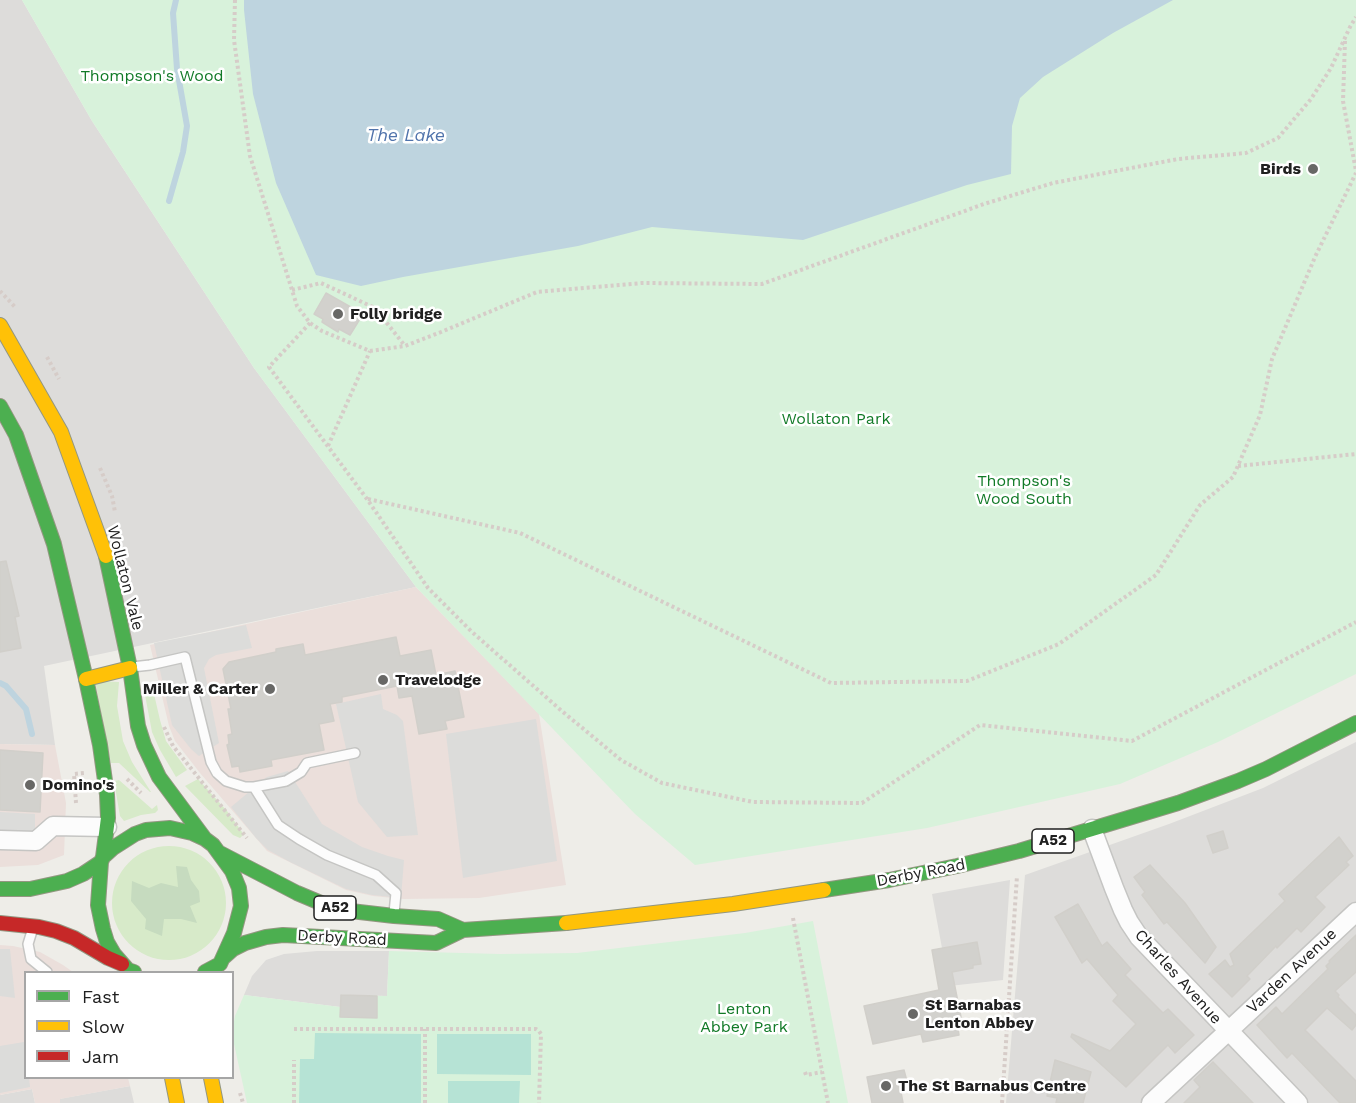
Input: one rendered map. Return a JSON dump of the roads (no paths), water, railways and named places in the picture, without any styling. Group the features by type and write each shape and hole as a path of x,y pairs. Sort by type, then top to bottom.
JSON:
{"main road":[{"name":"Wollaton Vale","path":"0,325 44,411 61,432 106,557 130,668 138,726 144,745 159,777 205,839"},
{"path":"0,406 17,426 16,435 54,544 86,679 100,745 108,809 98,904 107,942 114,954 129,970"},
{"path":"86,679 130,668"},
{"name":"Derby Road","path":"220,964 233,949 267,937 284,935 436,943 463,930 615,918 733,904 889,880 1043,844 1178,803 1266,769 1356,723"},
{"name":"A52","path":"0,889 30,889 67,881 83,874 103,860 121,842 146,830 170,828 192,833 205,839 218,852 232,871 239,888 240,913 237,926 220,964"},
{"name":"Derby Road","path":"218,852 297,893 328,906 342,910 438,919 463,930"},
{"path":"0,923 56,931 74,938 105,961 129,970"},
{"path":"172,1079 177,1103"},
{"path":"211,1079 216,1103"}],"street":[{"path":"0,840 36,841 53,826 107,827"},
{"name":"Charles Avenue","path":"1092,829 1114,888 1129,922 1139,937 1298,1103"},
{"name":"Varden Avenue","path":"1151,1103 1356,912"}],"lane":[{"path":"130,668 185,657 211,762 226,781 245,787 286,781 301,772 307,764 355,753"},
{"path":"254,787 278,825 327,855 376,875 396,893 394,916"},
{"path":"33,926 28,944 31,959 45,971"}],"water":[{"name":"The Lake","path":"244,0 1173,0 1113,33 1043,77 1020,98 1012,126 1011,174 967,185 803,240 652,227 578,246 361,286 316,275 276,183 253,94"}],"waterway":[{"path":"169,201 183,152 187,126 177,69 173,13 176,0"},
{"path":"0,683 6,686 26,709 32,734"}],"place":[{"name":"Birds","path":"1313,169"},
{"name":"Folly bridge","path":"338,314"},
{"name":"Travelodge","path":"383,680"},
{"name":"Miller & Carter","path":"270,689"},
{"name":"Domino's","path":"30,785"},
{"name":"St Barnabas Lenton Abbey","path":"913,1014"},
{"name":"The St Barnabus Centre","path":"886,1086"}],"park label":[{"name":"Thompson's Wood","path":"152,76"},
{"name":"Wollaton Park","path":"836,419"},
{"name":"Thompson's Wood South","path":"1024,490"},
{"name":"Lenton Abbey Park","path":"744,1018"}]}
